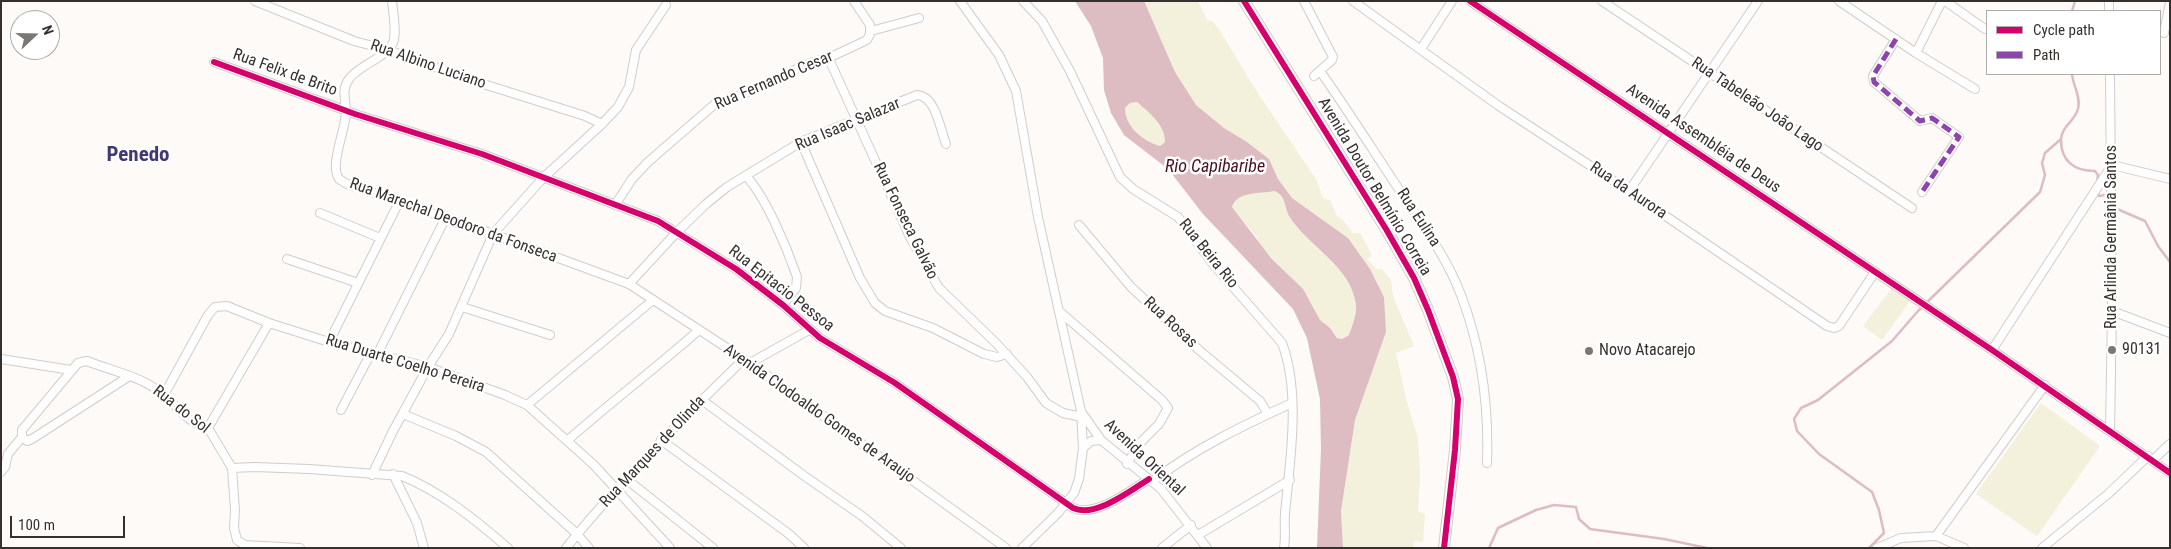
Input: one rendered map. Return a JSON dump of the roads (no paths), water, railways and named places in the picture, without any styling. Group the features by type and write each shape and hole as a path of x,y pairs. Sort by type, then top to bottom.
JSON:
{"main road":[{"name":"Avenida Doutor Belmínio Correia","path":"1244,1 1409,268 1424,299 1444,352 1456,387 1458,410 1444,548"}],"street":[{"name":"Rua Albino Luciano","path":"255,1 354,41 388,50 477,82 585,116 602,124"},
{"path":"388,50 394,37 392,1"},
{"path":"854,1 870,25 871,31 919,18"},
{"name":"Avenida Oriental","path":"960,1 999,55 1016,91 1038,217 1082,414 1101,440 1127,464 1151,480 1191,525 1208,548"},
{"name":"Rua Beira Rio","path":"1023,1 1042,21 1123,181 1178,217 1213,264 1278,336 1287,359 1292,403 1290,480 1284,521 1284,548"},
{"name":"Rua Eulina","path":"1304,1 1333,56 1332,60 1316,73 1413,211 1449,268 1461,294 1471,322 1486,392 1487,463"},
{"name":"Rua da Aurora","path":"1354,1 1499,106 1830,327 1836,327 1875,272"},
{"path":"1421,49 1452,1"},
{"name":"Avenida Assembléia de Deus","path":"1470,1 1992,350"},
{"name":"Rua Tabeleão João Lago","path":"1602,1 1912,208"},
{"path":"1629,191 1758,1"},
{"path":"1839,1 1916,53 1975,89"},
{"path":"1916,53 1944,1 1985,29"},
{"path":"2165,33 2170,2"},
{"path":"372,475 428,367 449,334 493,234 544,178 602,124 625,95 636,50 666,5"},
{"name":"Rua Fernando Cesar","path":"615,205 632,179 648,162 716,102 749,92 805,65 862,43 869,37 871,31"},
{"path":"1896,39 1873,76 1874,82 1920,121 1932,118 1959,136 1922,192"},
{"name":"Rua Felix de Brito","path":"214,62 346,113 344,88 347,80 354,73 388,50"},
{"name":"Rua Fonseca Galvão","path":"828,57 855,120 931,277 939,288 1007,354 1046,403 1063,413 1082,414"},
{"name":"Rua Arlinda Germânia Santos","path":"2110,75 2112,311 2110,431"},
{"name":"Rua Isaac Salazar","path":"629,284 676,233 706,204 727,188 801,142 916,95 927,98 931,104 946,144"},
{"name":"Rua Epitacio Pessoa","path":"346,113 482,154 658,221 736,269 783,305 808,330 895,383 1080,511 1086,512 1151,480"},
{"name":"Rua Marechal Deodoro da Fonseca","path":"346,113 337,163 338,177 347,184 493,234 629,284"},
{"path":"801,142 860,278 875,303 885,311 933,328 984,354 996,357 1007,354"},
{"path":"2170,179 2112,165 1992,350 2170,473"},
{"path":"746,176 755,185 763,200 797,277 796,288 783,305"},
{"path":"329,342 398,202"},
{"path":"320,213 380,238"},
{"path":"341,410 374,354 445,219"},
{"name":"Rua Rosas","path":"1079,225 1131,287 1199,350 1260,401 1268,414"},
{"path":"287,259 358,283"},
{"name":"Avenida Clodoaldo Gomes de Araujo","path":"629,284 747,362 1006,548"},
{"path":"527,405 653,300"},
{"name":"Rua Duarte Coelho Pereira","path":"164,395 208,315 215,307 227,306 269,323 329,342 428,367 527,405 568,440 617,488 670,548"},
{"path":"462,307 550,335"},
{"path":"1059,310 1094,338 1162,400 1168,408 1160,424 1139,444 1127,464"},
{"path":"2112,311 2170,334"},
{"path":"208,428 269,323"},
{"path":"568,440 604,408 652,371 700,330"},
{"name":"Rua Marques de Olinda","path":"566,548 625,478 702,400 747,362 808,330"},
{"path":"1,360 71,370"},
{"name":"Rua do Sol","path":"71,370 78,362 87,361 144,382 164,395 198,426 208,428 232,468 235,510 234,528 237,540 245,545 300,548"},
{"path":"1,472 5,467 8,454 22,437 22,430 71,370"},
{"path":"22,437 27,441 32,439 128,377"},
{"path":"1936,536 2044,385"},
{"path":"702,400 862,516 901,548"},
{"path":"1151,480 1268,414 1292,403"},
{"path":"403,414 456,436 486,452 577,534 589,548"},
{"path":"1022,548 1067,503 1074,493 1079,479 1083,448 1082,414"},
{"path":"661,440 789,534 804,548"},
{"path":"1083,448 1091,441 1101,440"},
{"path":"2042,548 2150,458 2170,444"},
{"path":"232,468 310,469 372,475 394,474 415,481 464,512 508,548"},
{"path":"394,474 418,523 424,548"},
{"path":"625,478 713,548"},
{"path":"1198,534 1290,480"},
{"path":"1162,548 1191,525"},
{"path":"1877,548 1901,538 1936,536 1964,548"}],"water":[{"name":"Rio Capibaribe","path":"1075,1 1144,1 1175,72 1196,105 1224,128 1247,142 1269,159 1278,179 1292,198 1348,238 1370,269 1384,297 1386,332 1355,420 1341,511 1343,548 1317,548 1321,449 1320,399 1307,338 1293,309 1203,214 1168,169 1124,135 1111,113 1104,90 1103,58 1091,26","holes":["1137,102 1159,124 1165,142 1160,146 1141,137 1128,121 1125,108 1130,103","1274,191 1283,198 1289,216 1297,227 1338,267 1352,291 1356,305 1355,316 1349,335 1342,339 1337,338 1330,328 1320,320 1303,289 1271,258 1232,207 1239,198 1244,196"]}],"waterway":[{"path":"2072,10 2075,1"},
{"path":"1869,548 1884,533 1879,510 1872,492 1819,454 1797,431 1794,419 1801,408 1818,400 1892,341 1918,311 2040,192 2045,175 2042,163 2045,153 2061,139 2078,109 2078,95 2072,75"},
{"path":"2061,140 2063,154 2066,159 2075,167 2095,171 2098,175 2097,184"},
{"path":"2098,190 2099,196 2105,195 2109,199"},
{"path":"2115,208 2145,221 2158,246 2170,262"},
{"path":"1489,548 1498,528 1536,510 1554,505 1576,507 1579,519 1590,529 1664,539 1707,548"}],"place":[{"name":"90131","path":"2112,350"},
{"name":"Novo Atacarejo","path":"1589,351"}],"district":[{"name":"Penedo","path":"138,156"}]}
